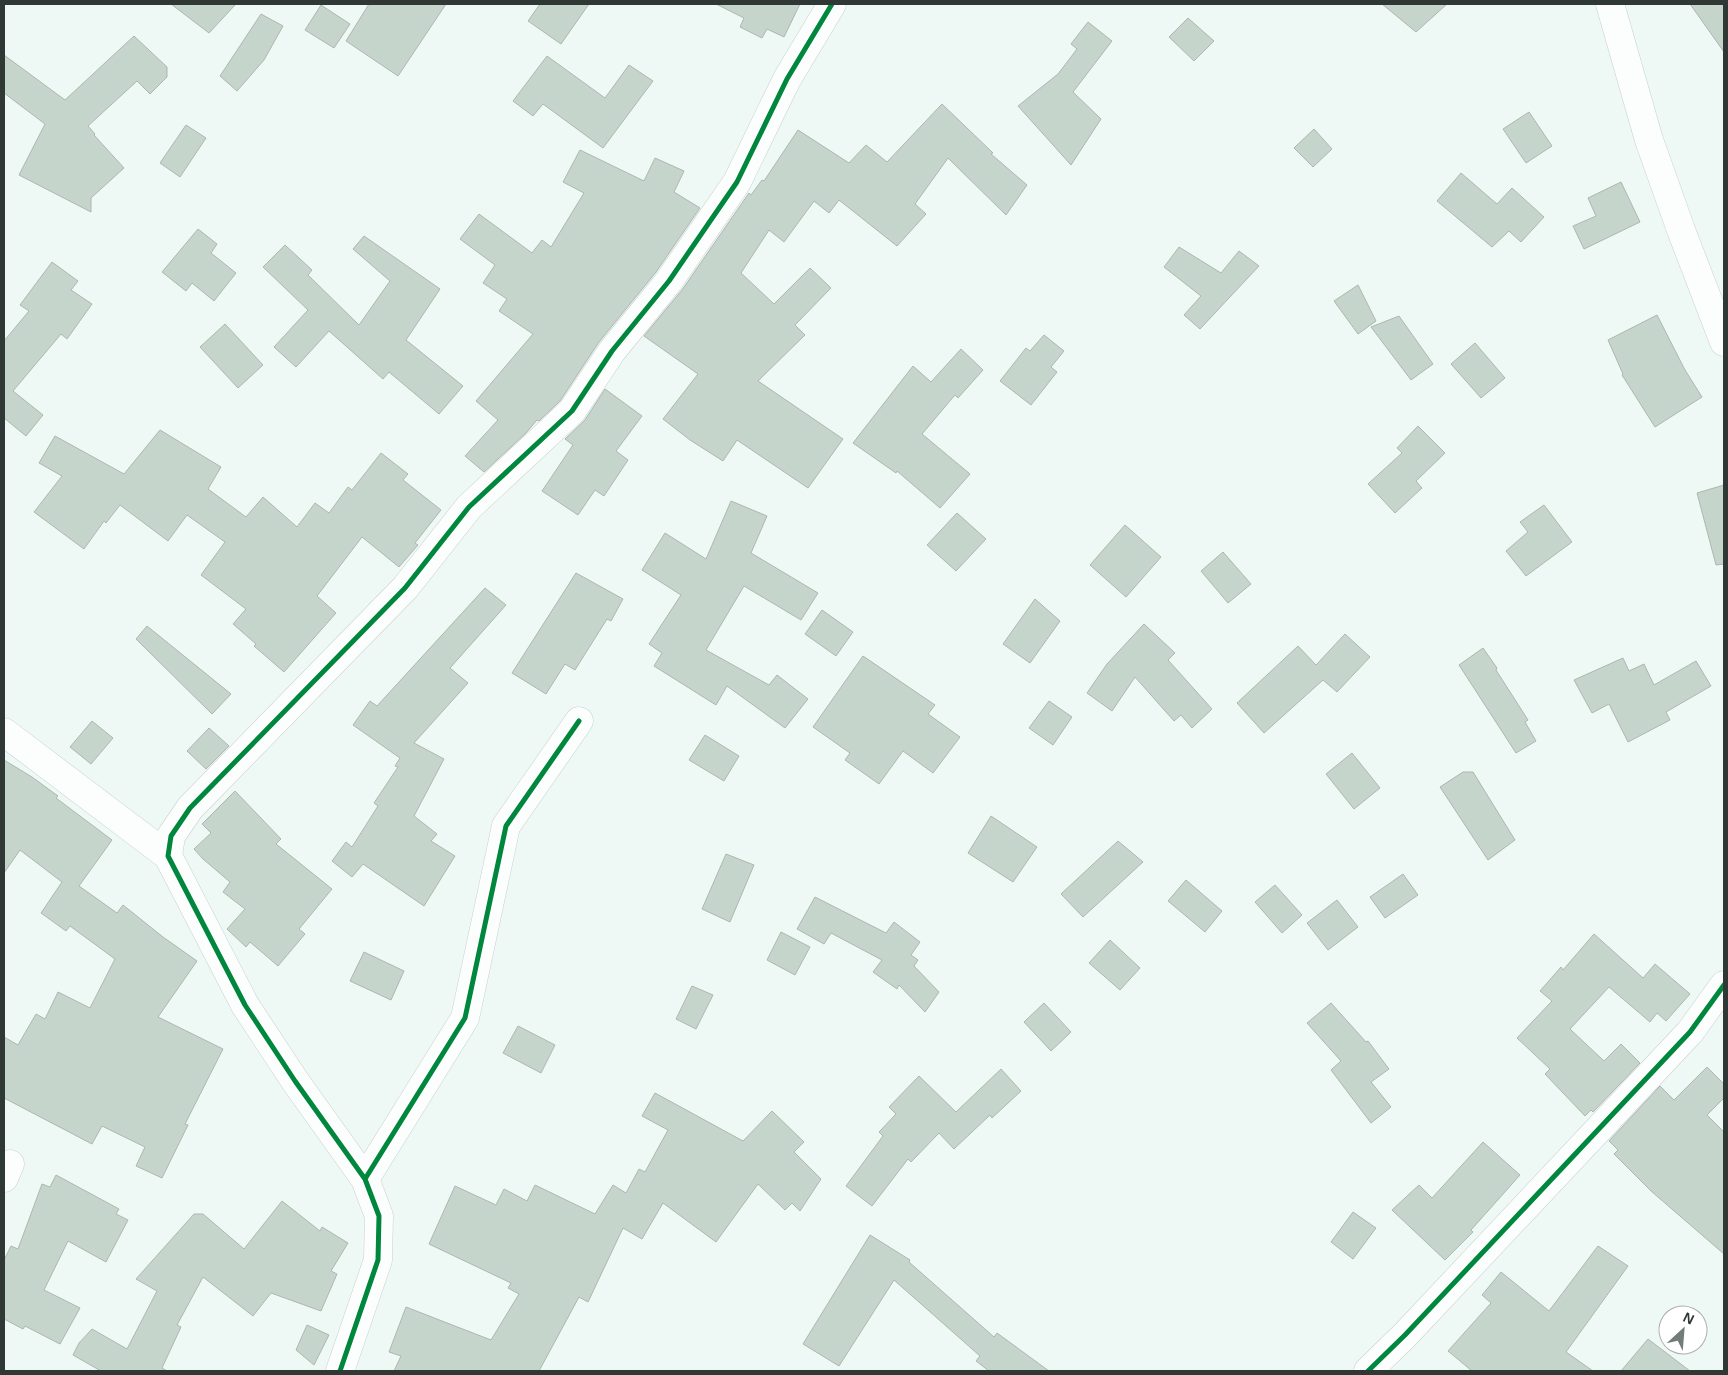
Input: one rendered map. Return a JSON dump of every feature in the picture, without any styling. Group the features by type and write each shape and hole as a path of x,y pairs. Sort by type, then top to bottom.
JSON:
{"street":[{"path":"168,856 172,836 190,808 405,588 469,507 572,410 612,351 669,281 736,182 787,79 832,4"},
{"path":"1610,4 1649,140 1724,342"},
{"path":"365,1179 465,1018 506,826 579,721"},
{"path":"4,732 168,856 245,1005 295,1081 365,1179 379,1216 378,1260 340,1371"},
{"path":"1368,1371 1425,1314 1690,1032 1724,985"}],"building":[{"path":"171,4 236,4 209,33"},
{"path":"369,4 446,4 398,76 346,41"},
{"path":"540,4 589,4 561,44 528,21"},
{"path":"716,4 800,4 784,37 767,29 762,38 740,27 744,18"},
{"path":"1382,4 1447,4 1416,32"},
{"path":"1690,4 1724,4 1724,52"},
{"path":"321,5 350,24 334,48 305,30"},
{"path":"261,14 283,26 264,60 237,91 220,76"},
{"path":"1188,18 1214,41 1194,61 1169,37"},
{"path":"1088,22 1112,41 1073,92 1101,119 1071,165 1018,106 1058,74 1077,49 1071,44"},
{"path":"134,36 167,67 167,77 150,94 137,81 88,126 124,168 91,198 91,212 19,175 45,124 4,93 4,55 65,100"},
{"path":"547,56 605,98 629,65 653,81 603,148 543,104 533,116 513,101"},
{"path":"942,104 993,153 991,154 1027,185 1006,215 948,158 915,204 926,214 897,246 839,200 829,213 814,201 784,242 769,230 741,273 774,304 810,268 831,288 795,325 805,335 758,381 843,439 808,488 737,440 723,461 690,440 663,419 698,374 644,336 682,290 749,193 751,195 762,180 764,181 798,130 849,163 866,145 887,162"},
{"path":"1529,112 1552,146 1526,163 1503,129"},
{"path":"186,125 206,138 180,177 160,163"},
{"path":"1314,129 1332,149 1313,167 1294,148"},
{"path":"580,150 644,181 655,158 684,171 674,192 700,208 656,272 599,342 560,401 539,421 537,420 526,433 484,472 465,456 498,420 476,401 533,334 499,311 507,299 483,283 495,265 460,239 479,214 532,253 542,240 551,247 584,193 563,182"},
{"path":"1461,173 1497,204 1512,188 1544,217 1521,242 1509,231 1492,247 1437,201"},
{"path":"1621,182 1640,222 1584,249 1573,226 1596,216 1588,198"},
{"path":"198,229 217,244 211,253 236,273 214,301 192,283 186,291 162,272"},
{"path":"364,236 440,289 406,340 463,386 439,414 389,372 383,379 329,331 296,367 274,347 308,310 263,267 285,245 312,270 308,275 359,325 390,281 353,249"},
{"path":"1179,247 1221,273 1239,251 1259,266 1200,329 1184,315 1201,296 1164,267"},
{"path":"52,262 78,281 71,290 92,304 67,339 61,334 13,391 43,415 26,436 4,418 4,341 29,311 20,305"},
{"path":"1358,285 1376,321 1358,334 1334,301"},
{"path":"1657,315 1685,370 1702,397 1655,427 1622,375 1608,340"},
{"path":"1399,316 1433,364 1411,380 1371,327"},
{"path":"225,324 263,365 238,388 200,347"},
{"path":"1044,335 1064,351 1051,367 1057,372 1031,405 1000,381 1026,348 1030,351"},
{"path":"1475,343 1505,378 1481,398 1451,364"},
{"path":"961,349 983,370 958,398 955,395 922,434 970,474 940,508 897,471 896,473 853,443 913,366 931,382"},
{"path":"605,389 642,416 616,451 628,460 604,496 595,490 578,515 542,491 573,445 565,439 585,420"},
{"path":"1418,426 1445,453 1416,481 1422,488 1395,513 1368,484 1402,453 1397,448"},
{"path":"160,430 221,467 208,489 246,517 263,497 297,527 315,503 329,513 348,487 352,490 381,453 408,474 403,480 441,510 415,543 418,545 399,567 362,537 317,596 336,613 284,672 254,646 256,644 233,624 246,609 201,575 225,542 187,515 168,541 120,505 106,523 104,521 84,549 34,512 62,476 39,463 55,436 124,474"},
{"path":"1724,485 1724,564 1716,565 1697,493"},
{"path":"731,501 767,516 751,553 818,593 801,620 744,586 706,650 769,685 777,675 808,699 785,728 727,686 716,705 654,666 662,653 649,644 681,595 642,570 665,533 706,559"},
{"path":"1544,505 1572,542 1526,576 1506,551 1528,532 1520,522"},
{"path":"957,513 986,539 956,571 927,545"},
{"path":"1125,525 1161,557 1126,597 1090,565"},
{"path":"1223,552 1251,584 1228,603 1201,571"},
{"path":"576,573 623,599 611,621 607,619 575,670 565,664 546,694 512,673"},
{"path":"485,588 506,605 450,668 468,683 414,743 444,759 414,816 437,834 431,841 455,856 424,906 363,864 352,877 332,861 346,842 352,847 378,806 374,803 398,767 395,766 400,758 353,725 370,701 377,706"},
{"path":"1035,599 1060,621 1030,663 1003,644"},
{"path":"822,610 853,632 836,656 805,634"},
{"path":"1144,624 1175,653 1168,660 1212,709 1192,728 1181,715 1174,721 1135,677 1112,711 1087,693 1107,664"},
{"path":"147,626 231,694 212,714 136,639"},
{"path":"1345,634 1370,657 1337,692 1323,680 1264,733 1237,703 1298,646 1316,665"},
{"path":"1483,648 1528,720 1525,722 1536,741 1516,753 1459,665"},
{"path":"863,656 935,705 928,714 960,737 933,773 903,751 879,784 845,760 850,753 813,727"},
{"path":"1623,658 1629,671 1644,664 1654,685 1696,661 1711,686 1666,712 1670,720 1628,742 1609,704 1592,713 1574,680"},
{"path":"1049,701 1072,717 1053,745 1029,728"},
{"path":"92,721 113,738 91,764 70,747"},
{"path":"209,728 229,746 206,769 187,751"},
{"path":"705,735 739,756 724,781 689,760"},
{"path":"1352,753 1380,788 1354,809 1326,774"},
{"path":"4,760 58,796 56,798 112,840 79,886 117,913 123,905 197,961 158,1017 223,1049 185,1124 188,1125 162,1178 136,1166 145,1147 102,1126 92,1144 4,1098 4,1037 18,1045 36,1014 45,1019 58,992 90,1008 115,959 70,926 66,931 41,913 62,882 20,850 4,873"},
{"path":"1463,772 1473,772 1515,840 1488,860 1440,787"},
{"path":"235,791 281,839 276,844 332,889 299,929 305,934 278,966 250,942 246,947 227,929 245,909 223,892 230,882 194,849 211,833 202,824"},
{"path":"991,816 1037,847 1013,882 968,853"},
{"path":"1118,841 1143,862 1083,917 1061,894"},
{"path":"726,854 754,865 730,922 702,909"},
{"path":"1403,874 1418,895 1385,918 1370,897"},
{"path":"1186,880 1222,911 1205,932 1168,901"},
{"path":"1275,885 1302,915 1282,933 1255,902"},
{"path":"815,897 886,933 894,922 920,942 911,955 918,960 914,966 939,992 925,1012 899,985 897,989 873,972 882,960 831,933 824,944 797,929"},
{"path":"1337,900 1358,927 1328,950 1307,923"},
{"path":"781,932 810,947 795,975 767,960"},
{"path":"1594,934 1643,978 1655,964 1690,994 1666,1021 1657,1013 1650,1022 1609,987 1570,1029 1604,1061 1621,1044 1640,1063 1593,1112 1591,1110 1585,1116 1545,1074 1550,1069 1517,1038 1552,1001 1540,991 1561,967 1563,970"},
{"path":"1110,940 1140,968 1120,990 1089,963"},
{"path":"364,952 404,971 391,1000 350,981"},
{"path":"692,986 713,995 696,1029 676,1019"},
{"path":"1044,1003 1071,1032 1051,1051 1024,1022"},
{"path":"1331,1003 1366,1042 1368,1041 1389,1069 1371,1082 1391,1107 1371,1123 1331,1070 1341,1061 1307,1023"},
{"path":"518,1026 555,1045 541,1073 503,1053"},
{"path":"1707,1067 1724,1084 1724,1098 1707,1115 1724,1132 1724,1254 1651,1191 1614,1154 1618,1150 1609,1141 1660,1086 1674,1100"},
{"path":"1001,1069 1021,1091 992,1118 990,1115 954,1149 939,1133 911,1162 908,1159 872,1206 846,1186 883,1136 879,1132 896,1114 889,1107 919,1076 956,1112"},
{"path":"655,1093 743,1141 772,1111 804,1142 794,1152 821,1179 800,1211 792,1203 785,1210 758,1184 716,1242 663,1203 642,1239 623,1228 588,1302 579,1297 539,1371 394,1371 401,1356 389,1352 406,1307 491,1340 519,1294 508,1288 511,1283 429,1244 455,1186 496,1205 504,1189 527,1201 535,1185 595,1214 613,1185 626,1193 639,1169 645,1172 668,1130 642,1116"},
{"path":"1483,1142 1520,1175 1471,1230 1473,1232 1445,1260 1392,1210 1419,1185 1432,1198"},
{"path":"56,1175 119,1209 116,1214 128,1220 106,1262 68,1241 44,1290 80,1308 60,1344 25,1326 23,1329 4,1319 4,1260 11,1246 18,1249 42,1184 50,1187"},
{"path":"282,1201 320,1231 322,1227 348,1243 331,1271 337,1274 321,1311 271,1293 253,1316 203,1277 177,1325 181,1327 162,1368 167,1371 101,1371 73,1355 79,1343 92,1329 127,1349 157,1291 136,1279 194,1214 203,1214 244,1249"},
{"path":"1353,1212 1376,1228 1353,1259 1331,1242"},
{"path":"870,1235 910,1260 909,1262 994,1337 997,1333 1049,1371 989,1371 976,1361 980,1356 894,1280 839,1366 803,1344"},
{"path":"1598,1246 1628,1266 1566,1352 1593,1371 1472,1371 1448,1351 1491,1303 1482,1295 1501,1272 1549,1311"},
{"path":"307,1325 329,1335 314,1365 296,1350"},
{"path":"1648,1339 1658,1347 1658,1355 1669,1355 1690,1371 1621,1371"}],"cycle path":[{"path":"340,1371 378,1260 379,1216 365,1179 295,1081 245,1005 168,856 171,836 190,808 405,588 469,507 572,411 612,351 669,281 737,182 787,79 832,4"},
{"path":"365,1179 465,1018 506,826 579,721"},
{"path":"1368,1371 1405,1335 1690,1032 1724,985"}]}
